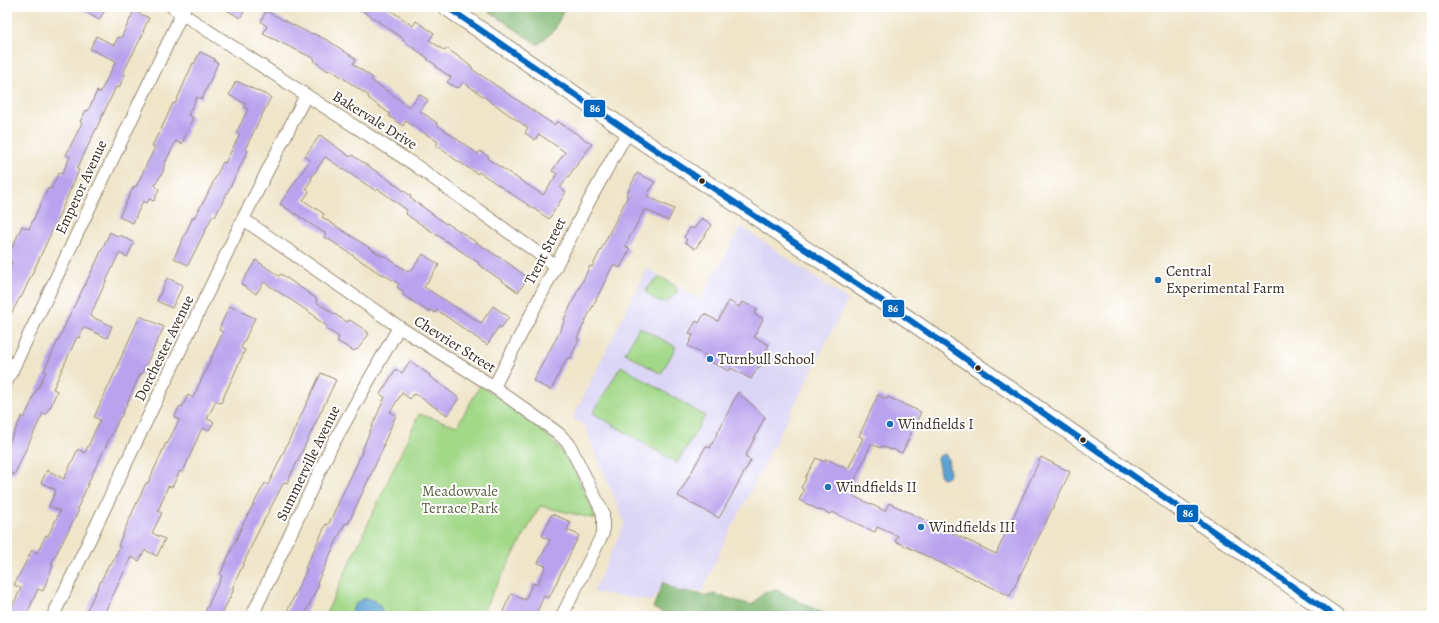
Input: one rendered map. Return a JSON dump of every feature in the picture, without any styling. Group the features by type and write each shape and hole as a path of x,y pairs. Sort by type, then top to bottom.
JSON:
{"main road":[{"path":"447,7 629,132 878,298 1335,616"}],"street":[{"name":"Bakervale Drive","path":"180,9 306,95 415,165 556,266"},
{"name":"Emperor Avenue","path":"7,381 180,9"},
{"name":"Dorchester Avenue","path":"53,616 243,219 306,95"},
{"name":"Trent Street","path":"494,387 588,203 620,145 629,132"},
{"name":"Chevrier Street","path":"243,219 399,327 494,387 558,433 569,444 603,513 603,533 562,616"},
{"name":"Summerville Avenue","path":"252,616 331,447 399,327"}],"shaded area":[{"name":"Turnbull School","path":"741,226 848,300 725,541 702,591 658,591 652,601 593,592 625,523 584,425 573,418 647,268 701,300"}],"green space":[{"path":"483,7 565,7 555,29 538,45"},
{"path":"661,277 675,286 677,293 666,302 657,301 646,293 650,285"},
{"path":"639,327 676,347 661,374 625,353"},
{"path":"621,366 705,416 677,463 593,413"},
{"name":"Meadowvale Terrace Park","path":"480,386 506,402 548,436 572,464 596,519 540,506 480,616 325,616 419,414 457,426"},
{"path":"663,582 679,592 684,591 708,596 714,594 752,605 764,592 776,590 829,616 670,616 653,608"}],"water":[{"path":"945,454 948,458 950,474 945,479 942,478 940,474 937,458"},
{"path":"366,598 373,600 380,606 382,616 351,616 352,609 355,604"}],"building":[{"path":"78,7 107,7 99,20"},
{"path":"222,7 247,7 240,18"},
{"path":"357,7 386,7 413,26 416,21 434,33 429,40 445,51 446,48 473,68 472,69 554,125 557,121 592,144 560,188 566,192 549,219 479,172 478,174 456,160 436,145 438,142 406,121 403,126 389,116 390,114 368,98 369,96 330,69 328,71 314,61 315,59 263,34 267,26 261,22 266,11 311,34 312,33 329,41 356,59 353,64 373,78 371,80 410,107 419,94 428,100 420,111 478,154 480,151 489,157 488,159 543,195 557,174 552,171 565,152 539,134 535,140 525,133 528,128 463,82 459,88 456,88 447,82 451,77 436,67 437,66 427,59 428,58 403,41 404,39"},
{"path":"134,11 149,18 143,31 144,32 123,73 125,74 119,88 116,87 77,169 79,170 21,298 20,297 7,322 7,273 12,262 7,259 9,247 12,248 22,226 29,229 48,188 51,189 59,172 62,174 70,157 66,155 82,123 80,122 86,110 88,111 97,91 100,93 116,61 90,49 96,36 114,45 118,37 121,38"},
{"path":"200,52 215,59 214,61 218,63 202,99 197,97 188,115 193,117 182,144 176,141 166,161 164,170 155,185 159,189 154,201 149,199 147,203 143,201 133,223 119,217 134,186 136,187 155,147 152,146 173,103 175,104 193,63 194,64"},
{"path":"236,81 271,97 245,149 248,151 215,217 213,215 188,265 174,258 193,217 194,218 205,199 223,162 225,163 240,134 236,133 248,109 244,107 246,104 229,95"},
{"path":"320,135 350,157 352,155 392,182 411,196 410,198 446,224 447,223 500,257 528,278 518,292 478,264 479,263 410,217 406,214 407,210 378,189 376,191 325,157 311,178 312,179 306,188 309,192 303,200 324,214 322,217 408,272 409,269 411,271 423,254 439,265 424,287 481,323 493,306 509,317 501,328 499,326 487,345 437,310 435,313 430,309 429,312 415,303 402,294 404,292 397,287 399,284 383,274 382,275 324,237 326,234 280,204 310,160 305,156"},
{"path":"637,173 655,182 647,196 674,209 668,221 645,209 625,246 630,249 620,268 613,265 577,338 579,339 570,359 567,358 551,390 533,381 558,335 565,320 564,319 590,266 592,267 628,196 626,195"},
{"path":"702,218 712,225 695,249 685,242 687,240 684,237 691,227 694,229"},
{"path":"110,232 119,237 120,235 134,243 127,257 119,253 90,316 112,326 107,338 83,327 53,389 57,391 50,408 46,414 43,413 14,475 7,471 7,447 22,416 24,418 46,372 44,371 71,312"},
{"path":"256,260 279,276 281,274 317,299 316,302 347,322 350,320 368,332 367,333 369,334 357,350 356,349 354,351 337,341 339,337 325,328 327,326 314,317 315,316 264,282 256,294 241,284"},
{"path":"167,278 183,285 172,308 157,301"},
{"path":"729,301 739,307 742,302 749,305 757,310 754,314 763,319 754,337 769,345 765,353 767,355 760,368 758,367 751,379 731,368 729,371 705,359 706,356 688,346 693,335 689,333 696,321 699,323 704,314 718,321"},
{"path":"229,306 255,318 241,348 245,350 221,403 216,401 207,419 214,422 209,430 203,428 201,430 183,472 180,471 172,487 168,486 158,511 162,513 152,533 165,539 157,556 145,550 139,561 131,557 103,616 84,616 109,564 111,564 120,547 118,546 146,483 148,483 166,443 167,444 179,420 174,417 180,406 182,407 188,395 193,398 223,332 219,330"},
{"path":"140,316 164,327 90,479 77,509 79,510 51,564 53,565 43,591 38,589 26,616 8,616 21,588 14,585 32,550 37,553 46,535 48,536 60,511 49,506 56,490 41,483 47,470 64,479 78,449 85,453 100,420 94,417"},
{"path":"410,361 459,398 447,415 415,394 413,394 410,399 402,393 390,412 396,415 383,445 384,446 348,524 345,523 336,542 304,616 285,616 307,569 305,568 326,524 328,525 362,453 385,397 380,394 396,369 402,373"},
{"path":"321,373 336,380 287,483 284,482 255,538 221,616 203,616 222,576 220,575 244,522 265,483 268,485"},
{"path":"738,392 765,417 745,457 751,460 719,518 678,496 706,446 710,448"},
{"path":"878,395 887,399 888,397 921,412 902,453 871,444 853,484 856,485 851,495 885,511 889,503 996,554 1041,457 1070,472 1010,596 895,541 898,536 877,527 875,532 832,512 830,514 821,511 799,500 804,490 801,488 806,479 805,478 816,458 825,462 826,459 848,469 863,438 859,436"},
{"path":"552,514 571,522 567,530 579,535 549,598 544,596 535,616 501,616 511,594 525,600 533,583 537,585 546,566 538,563 550,540 542,536"}],"transit line":[{"name":"86","path":"447,7 629,132 878,298 1335,616"}],"place":[{"name":"Central Experimental Farm","path":"1158,280"},
{"name":"Turnbull School","path":"710,359"},
{"name":"Windfields I","path":"890,424"},
{"name":"Windfields II","path":"828,487"},
{"name":"Windfields III","path":"921,527"}]}
